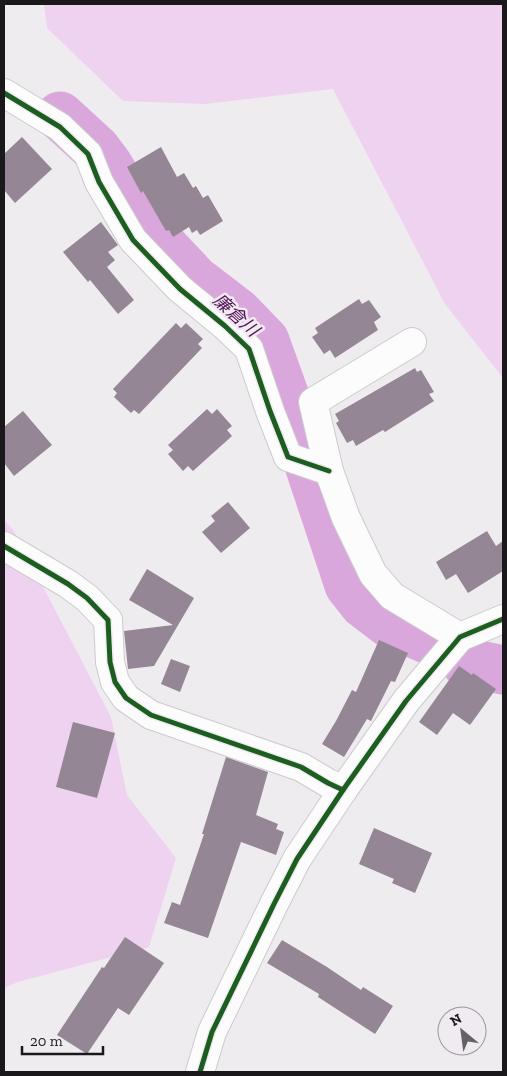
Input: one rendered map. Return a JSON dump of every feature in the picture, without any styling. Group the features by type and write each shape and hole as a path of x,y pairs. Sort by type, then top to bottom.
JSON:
{"street":[{"path":"4,93 60,127 88,154 99,182 133,240 180,289 225,326 249,349 288,457 329,471"},
{"path":"412,342 313,402 329,471 346,518 372,574 392,596 460,637"},
{"path":"4,546 68,584 87,598 108,620 110,662 115,682 126,698 151,715 301,767 343,790"},
{"path":"200,1072 212,1032 289,874 343,790 406,701 460,637 503,619"}],"shaded area":[{"path":"44,4 503,4 503,378 445,304 333,89 205,104 123,101 47,28"},
{"path":"4,520 14,531 111,717 127,795 176,858 149,947 18,982 4,988"}],"building":[{"path":"22,137 52,169 15,203 4,190 4,154"},
{"path":"161,147 177,177 184,173 193,188 196,186 203,198 208,195 223,221 200,235 197,230 192,233 189,227 173,237 169,230 166,231 143,191 141,193 127,167"},
{"path":"101,222 118,245 108,252 115,260 107,267 134,300 118,314 90,280 88,282 63,252"},
{"path":"359,299 362,304 369,300 381,317 374,322 378,330 335,358 330,350 324,354 312,337 318,333 315,328"},
{"path":"176,323 181,328 186,323 203,339 198,344 202,348 139,414 134,410 131,413 114,397 117,393 113,389"},
{"path":"415,368 417,372 421,370 434,392 429,394 434,401 385,432 383,430 356,446 353,440 347,443 336,423 339,421 335,414"},
{"path":"207,409 212,414 217,409 232,426 227,430 232,436 193,471 188,466 183,471 168,454 173,450 168,445"},
{"path":"23,411 52,445 14,476 4,463 4,427"},
{"path":"228,502 250,528 221,553 202,532 215,521 211,516"},
{"path":"487,531 496,546 503,541 503,571 468,593 456,574 446,580 436,562"},
{"path":"147,569 194,598 154,666 128,669 124,631 173,625 129,600"},
{"path":"379,640 408,653 395,682 391,681 371,721 367,719 344,757 322,744 352,690 356,692"},
{"path":"171,659 190,666 180,692 161,684"},
{"path":"459,666 496,689 470,725 453,713 437,735 419,722"},
{"path":"73,722 115,733 97,798 56,787"},
{"path":"226,757 268,772 256,815 278,824 276,829 284,832 276,855 241,842 208,938 164,923 172,902 180,905 204,834 202,834"},
{"path":"374,828 432,853 415,893 392,883 394,879 359,864"},
{"path":"125,937 164,963 129,1015 118,1008 87,1054 57,1035 102,967 104,968"},
{"path":"282,940 361,990 363,987 393,1006 375,1034 318,997 319,994 267,963"}],"waterway":[{"name":"廉倉川","path":"60,116 96,149 108,165 146,228 195,280 238,313 265,341 349,585 364,604 389,623 429,640"},
{"name":"廉倉川","path":"465,662 503,670"}],"cycle path":[{"path":"4,93 60,127 88,154 99,182 133,240 180,289 225,326 249,349 288,457 329,471"},
{"path":"4,546 68,584 87,598 108,620 110,662 115,682 126,698 151,715 301,767 343,790"},
{"path":"200,1072 212,1032 274,904 297,859 343,790 406,701 460,637 503,619"}]}
